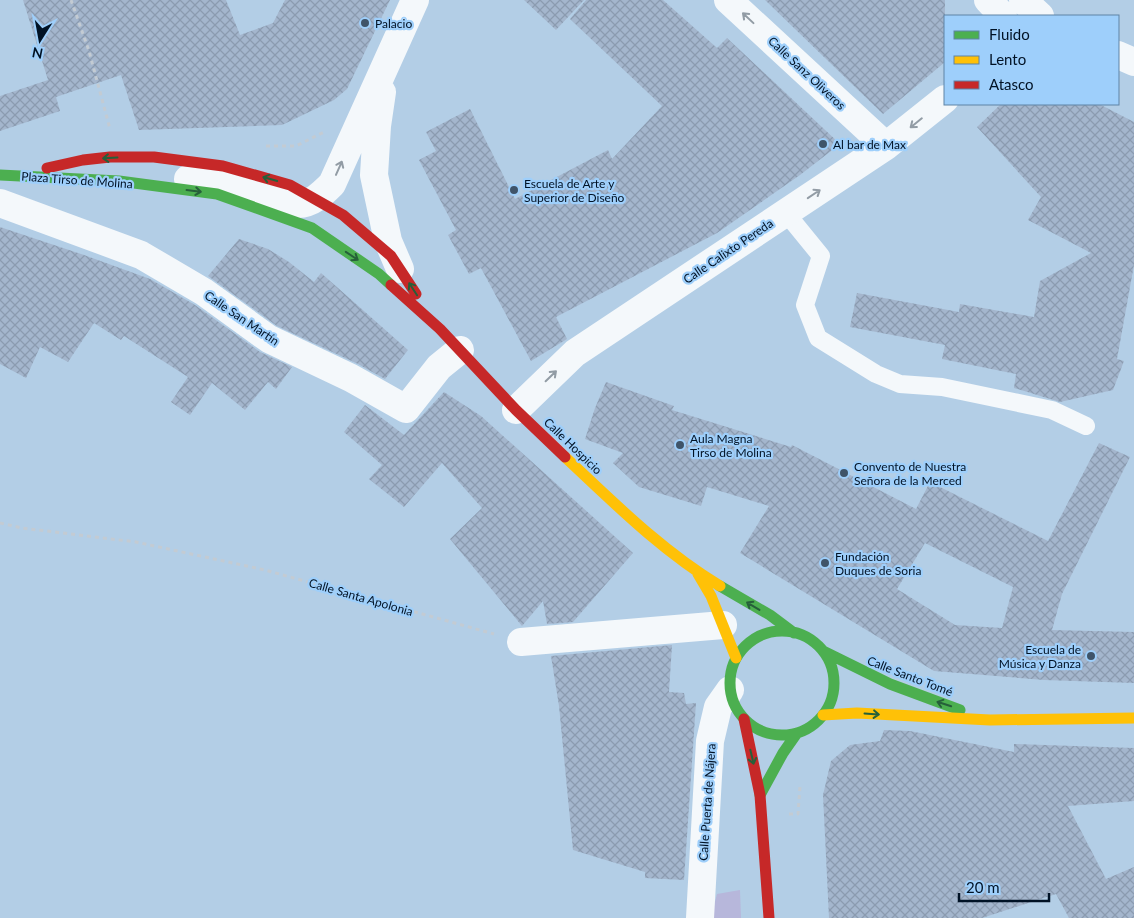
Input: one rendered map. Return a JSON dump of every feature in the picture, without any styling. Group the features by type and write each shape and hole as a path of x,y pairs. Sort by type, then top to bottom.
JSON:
{"main road":[{"name":"Plaza Tirso de Molina","path":"4,176 83,160 110,157 154,157 223,166 290,185 302,200 343,215 391,256 440,329"},
{"name":"Plaza Tirso de Molina","path":"4,176 119,181 217,194 312,228 379,274 440,329"},
{"name":"Calle Hospicio","path":"440,329 516,410 629,518 697,572 770,616 794,633"},
{"name":"Calle Hospicio","path":"697,572 711,596 736,658"},
{"path":"776,632 794,633 810,640 823,651 831,666 834,683 831,700 823,714 812,726 797,733 783,735 768,734 755,728 744,719 734,705 730,690 730,673 736,658 746,645 758,636 776,632"},
{"name":"Calle Santo Tomé","path":"823,651 859,671 926,698 990,720"},
{"name":"Calle Santo Tomé","path":"823,714 857,713 990,720 1134,718"},
{"path":"744,719 760,794 769,918"},
{"path":"760,794 783,753 797,733"}],"street":[{"path":"302,200 332,184 415,0"},
{"name":"Calle Sanz Oliveros","path":"728,0 886,146"},
{"path":"988,0 1003,15"},
{"path":"1119,55 1134,62"},
{"path":"387,62 378,126 374,175 388,241 400,269"},
{"name":"Calle Calixto Pereda","path":"516,410 574,353 886,146 944,100"},
{"name":"Plaza Tirso de Molina","path":"145,185 177,179 201,178 302,200"},
{"name":"Calle San Martín","path":"0,203 141,254 204,292 269,339 351,378 406,410 439,367 460,350"},
{"path":"521,642 723,625"},
{"name":"Calle Puerta de Nájera","path":"700,918 710,741 718,707 730,690"}],"lane":[{"path":"786,213 821,256 805,305 818,338 876,374 900,384 942,387 1052,410 1086,426"}],"path":[{"path":"71,0 89,51 110,127"},
{"name":"Calle Santa Apolonia","path":"0,523 22,528 136,542 265,570 521,642"},
{"path":"762,816 798,814 800,780"}],"shaded area":[{"path":"740,890 741,918 711,918 717,894"}],"building":[{"path":"23,0 226,0 240,35 273,23 285,0 390,0 347,89 334,100 282,125 139,130 121,75 56,97 60,111 0,131 0,96 48,80"},
{"path":"524,0 584,0 556,30"},
{"path":"586,0 663,0 717,48 727,38 840,144 800,175 717,233 556,317 567,339 531,361 481,268 469,274 448,235 456,230 419,160 436,151 426,132 470,109 515,199 608,150 612,159 662,106 570,19"},
{"path":"765,0 945,0 944,63 883,114"},
{"path":"1000,105 1101,105 1134,122 1134,265 1117,359 1124,361 1113,390 1060,402 1014,388 1016,374 942,359 945,345 850,327 857,293 959,312 960,304 1034,317 1040,281 1091,253 1028,220 1041,197 977,127"},
{"path":"0,227 150,279 195,305 260,352 292,367 276,389 268,382 245,410 212,383 190,415 171,402 188,377 124,336 121,340 94,323 68,362 40,347 26,378 0,364"},
{"path":"239,239 268,249 289,262 314,282 321,273 408,350 385,379 358,364 277,326 208,276"},
{"name":"Fundación Duques de Soria","path":"606,382 674,406 672,410 791,447 792,445 916,509 930,482 1048,541 1099,443 1130,457 1062,594 1052,630 1134,632 1134,683 1044,680 934,671 740,553 769,506 707,487 701,506 639,487 613,463 623,453 585,439","holes":["925,543 1013,587 1002,628 955,625 897,589"]},
{"path":"444,392 481,416 633,553 573,622 547,624 543,601 522,626 450,539 482,508 442,463 404,507 369,479 382,465 344,432 365,405 404,435"},
{"path":"672,645 669,692 684,693 686,704 696,703 684,880 645,878 645,872 573,850 559,706 551,656"},
{"path":"884,730 910,731 1014,752 1014,744 1134,748 1134,801 1068,806 1106,879 1134,867 1134,918 1069,918 1056,894 982,918 829,918 823,795 831,761 850,745 880,741"}],"traffic: fast":[{"path":"0,175 119,181 217,194 312,228 379,274 391,285"},
{"path":"720,586 770,615 794,633"},
{"path":"782,631 802,635 819,646 830,663 834,683 830,703 819,720 802,731 782,735 762,731 745,720 734,703 730,683 734,663 745,646 762,635 782,631"},
{"path":"823,651 890,684 960,710"},
{"path":"760,795 783,753 797,733"}],"traffic: slow":[{"path":"565,457 658,542 720,586"},
{"path":"698,574 711,596 736,658"},
{"path":"823,715 857,713 990,720 1134,718"}],"traffic: jam":[{"path":"47,168 83,160 110,157 154,157 223,166 290,185 343,215 391,256 416,294"},
{"path":"391,285 440,329 516,410 565,457"},
{"path":"744,719 760,795 769,918"}],"place":[{"name":"Palacio","path":"365,23"},
{"name":"Al bar de Max","path":"823,144"},
{"name":"Escuela de Arte y Superior de Diseño","path":"514,190"},
{"name":"Aula Magna Tirso de Molina","path":"680,445"},
{"name":"Convento de Nuestra Señora de la Merced","path":"844,473"},
{"name":"Fundación Duques de Soria","path":"825,563"},
{"name":"Escuela de Música y Danza","path":"1091,656"}]}
